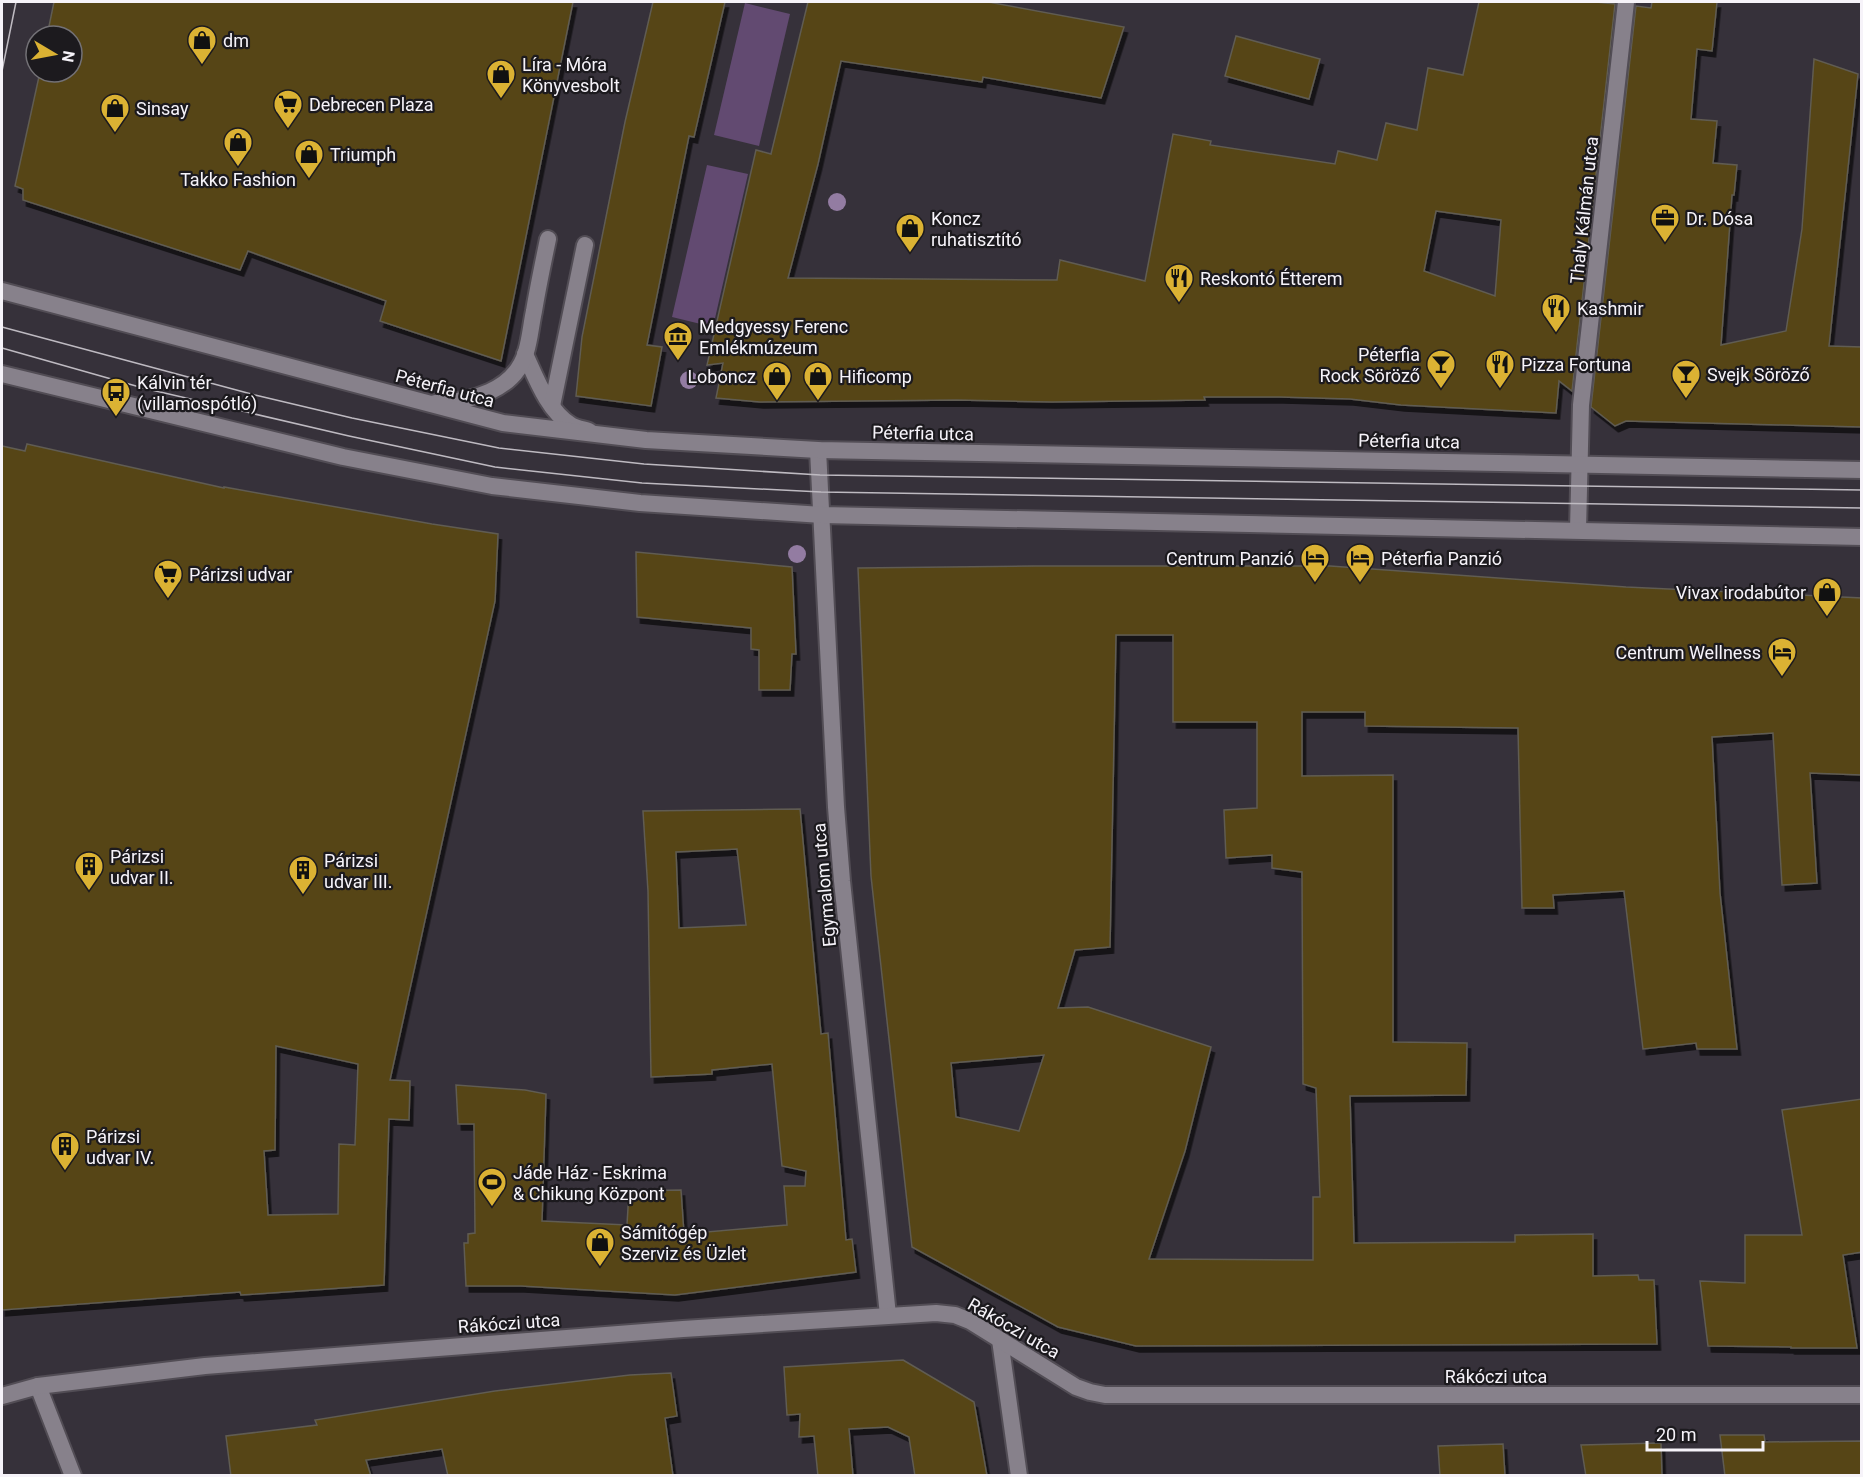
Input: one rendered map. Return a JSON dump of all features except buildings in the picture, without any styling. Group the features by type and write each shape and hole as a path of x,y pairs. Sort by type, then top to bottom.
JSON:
{"street":[{"name":"Thaly Kálmán utca","path":"1578,530 1581,405 1626,2"},
{"path":"425,404 453,403 482,396 499,387 514,374 525,354 548,238"},
{"path":"552,406 585,245"},
{"name":"Péterfia utca","path":"2,291 503,423 606,436 818,450 1862,470"},
{"path":"525,354 538,384 561,417 573,426 606,436"},
{"path":"2,374 343,457 492,486 640,503 822,515 1862,537"},
{"name":"Egymalom utca","path":"818,450 836,807 888,1315"},
{"name":"Rákóczi utca","path":"2,1396 38,1386 205,1366 936,1312 970,1321 1076,1387 1097,1394 1113,1396 1862,1395"},
{"path":"1000,1340 1019,1476"},
{"name":"Rákóczi utca","path":"2,1384 38,1386"},
{"path":"38,1386 73,1476"}],"shaded area":[{"path":"745,3 790,14 759,146 714,135"},
{"path":"707,165 748,174 713,327 672,317"}],"tram line":[{"path":"2,71 16,2"},
{"path":"2,327 255,395 352,418 499,448 644,464 820,475 1862,490"},
{"path":"2,348 143,388 495,467 642,483 821,492 1862,508"}],"place":[{"name":"dm","path":"202,66"},
{"name":"Líra - Móra Könyvesbolt","path":"501,100"},
{"name":"Debrecen Plaza","path":"288,130"},
{"name":"Sinsay","path":"115,134"},
{"name":"Takko Fashion","path":"238,168"},
{"name":"Triumph","path":"309,180"},
{"name":"Dr. Dósa","path":"1665,244"},
{"name":"Koncz ruhatisztító","path":"910,254"},
{"name":"Reskontó Étterem","path":"1179,304"},
{"name":"Kashmir","path":"1556,334"},
{"name":"Medgyessy Ferenc Emlékmúzeum","path":"678,362"},
{"name":"Péterfia Rock Söröző","path":"1441,390"},
{"name":"Pizza Fortuna","path":"1500,390"},
{"name":"Svejk Söröző","path":"1686,400"},
{"name":"Loboncz","path":"777,402"},
{"name":"Hificomp","path":"818,402"},
{"name":"Kálvin tér (villamospótló)","path":"116,418"},
{"name":"Centrum Panzió","path":"1315,584"},
{"name":"Péterfia Panzió","path":"1360,584"},
{"name":"Párizsi udvar","path":"168,600"},
{"name":"Vivax irodabútor","path":"1827,618"},
{"name":"Centrum Wellness","path":"1782,678"},
{"name":"Párizsi udvar II.","path":"89,892"},
{"name":"Párizsi udvar III.","path":"303,896"},
{"name":"Párizsi udvar IV.","path":"65,1172"},
{"name":"Jáde Ház - Eskrima & Chikung Központ","path":"492,1208"},
{"name":"Sámítógép Szerviz és Üzlet","path":"600,1268"}]}
